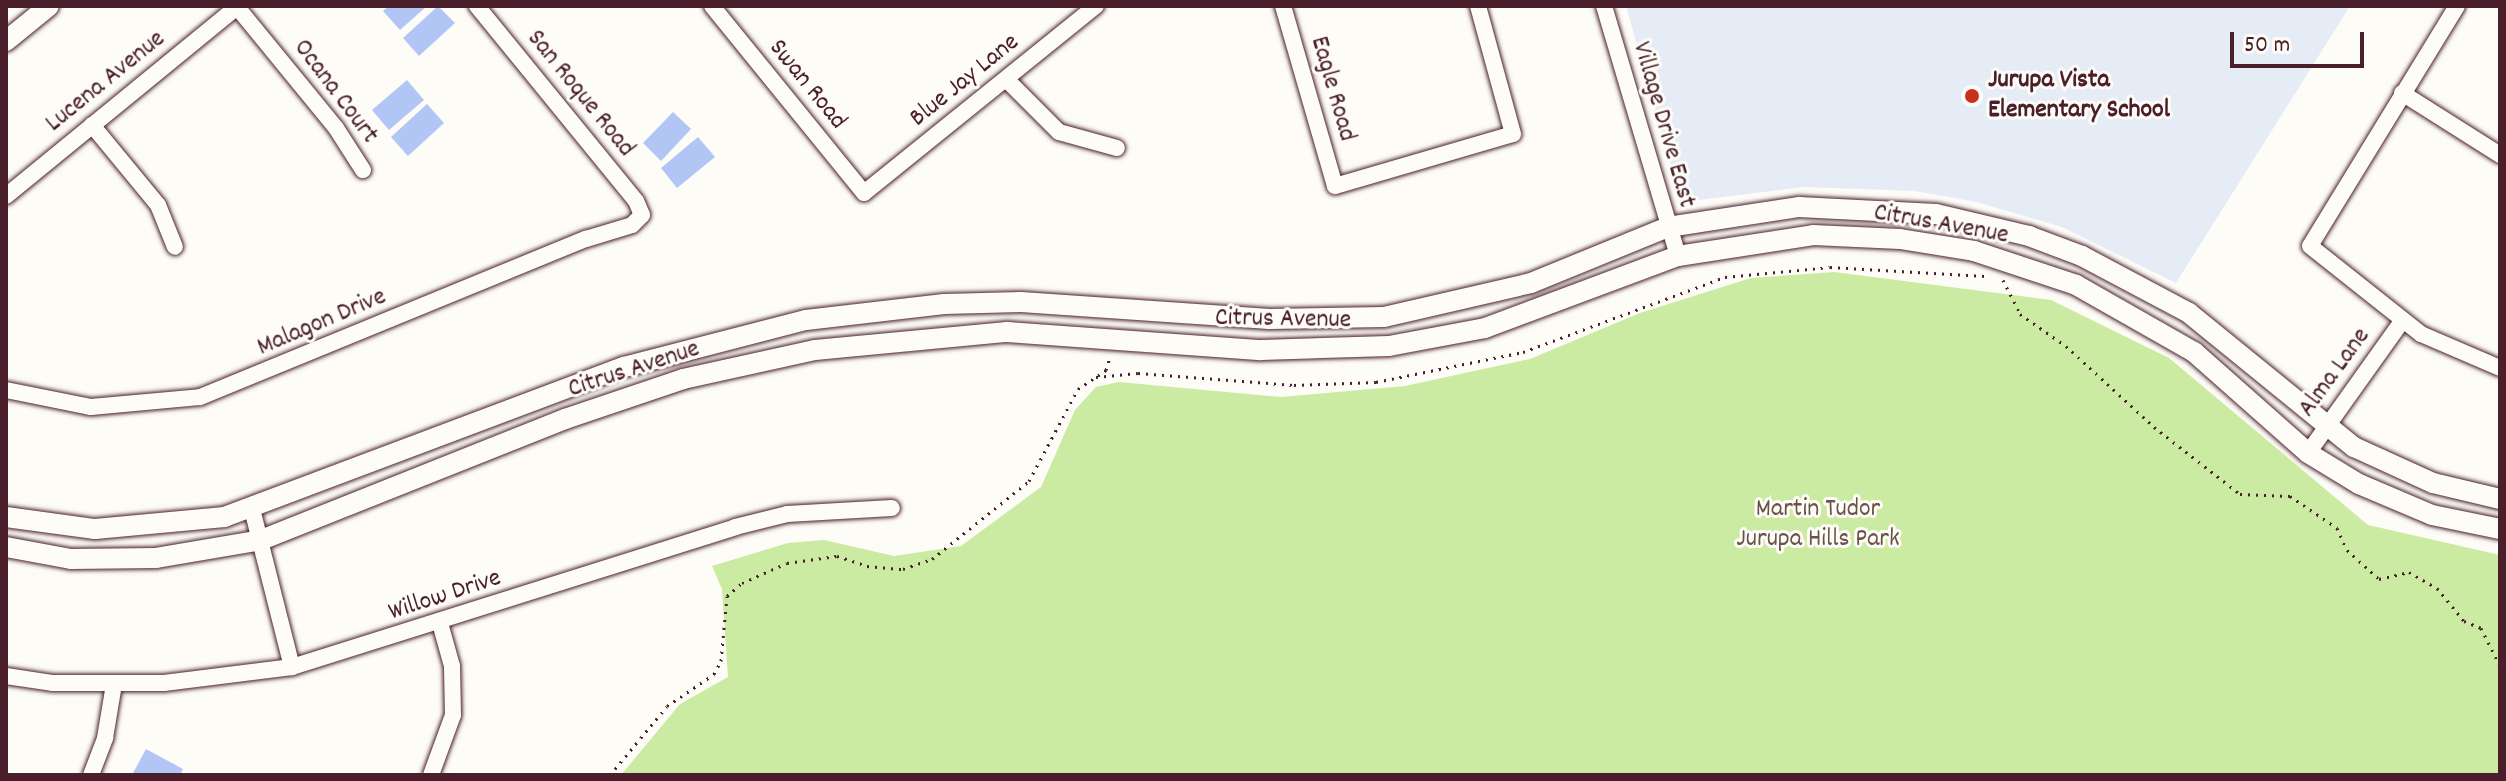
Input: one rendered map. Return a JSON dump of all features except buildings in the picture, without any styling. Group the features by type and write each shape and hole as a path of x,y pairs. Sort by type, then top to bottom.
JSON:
{"street":[{"name":"Lucena Avenue","path":"6,196 237,6"},
{"name":"Ocana Court","path":"237,6 348,142 363,170"},
{"name":"San Roque Road","path":"477,6 625,187 642,215"},
{"name":"Swan Road","path":"712,6 864,193"},
{"name":"Blue Jay Lane","path":"864,193 1096,6"},
{"name":"Eagle Road","path":"1283,6 1335,186 1513,134 1478,6"},
{"name":"Village Drive East","path":"1604,6 1678,256"},
{"path":"2457,6 2310,246 2402,321 2438,345 2500,368"},
{"path":"6,41 36,10"},
{"path":"1006,79 1059,132 1117,148"},
{"path":"2402,93 2500,155"},
{"path":"92,125 158,205 175,247"},
{"name":"Citrus Avenue","path":"6,517 57,527 133,529 252,509 624,367 757,329 881,310 1021,302 1283,320 1384,317 1531,283 1668,227 1799,207 1876,207 1936,214 2029,236 2113,270 2189,313 2324,428 2405,473 2500,499"},
{"name":"Malagon Drive","path":"6,390 91,407 200,397 586,239 626,229 642,215"},
{"name":"Citrus Avenue","path":"6,547 71,559 156,558 261,540 565,419 683,379 755,361 879,341 1007,332 1261,350 1389,346 1485,328 1678,256 1813,235 1900,239 2024,266 2076,285 2165,333 2308,453 2397,502 2432,515 2500,529"},
{"name":"Alma Lane","path":"2308,453 2402,321"},
{"name":"Willow Drive","path":"6,676 114,684 204,680 292,667 440,623 735,527 787,514 892,508"},
{"path":"252,509 292,667"},
{"path":"431,775 451,729 454,701 452,666 440,623"},
{"path":"91,775 111,714 114,684"}],"path":[{"path":"1096,377 1138,373 1294,385 1376,382 1523,352 1725,277 1830,267 1975,279 1987,275"},
{"path":"1999,271 2020,314 2066,346 2154,427 2240,494 2290,496 2337,528 2347,550 2379,579 2409,572 2437,588 2464,621 2481,628 2500,666"},
{"path":"610,775 667,706 714,674 721,661 727,596 742,583 787,563 837,556 867,566 903,569 932,559 1029,481 1078,389 1106,370 1114,349"}],"shaded area":[{"name":"Jurupa Vista Elementary School","path":"1626,6 2350,6 2176,283 2062,227 1976,202 1915,191 1804,187 1699,200 1677,187"}],"green space":[{"name":"Martin Tudor Jurupa Hills Park","path":"1834,272 2051,300 2169,358 2368,525 2500,555 2500,775 621,775 680,704 728,677 722,589 712,566 788,543 824,540 894,556 961,546 1041,487 1075,410 1096,387 1119,382 1281,397 1405,386 1530,359 1640,313 1751,278"}],"place":[{"name":"Jurupa Vista Elementary School","path":"1972,96"}]}
